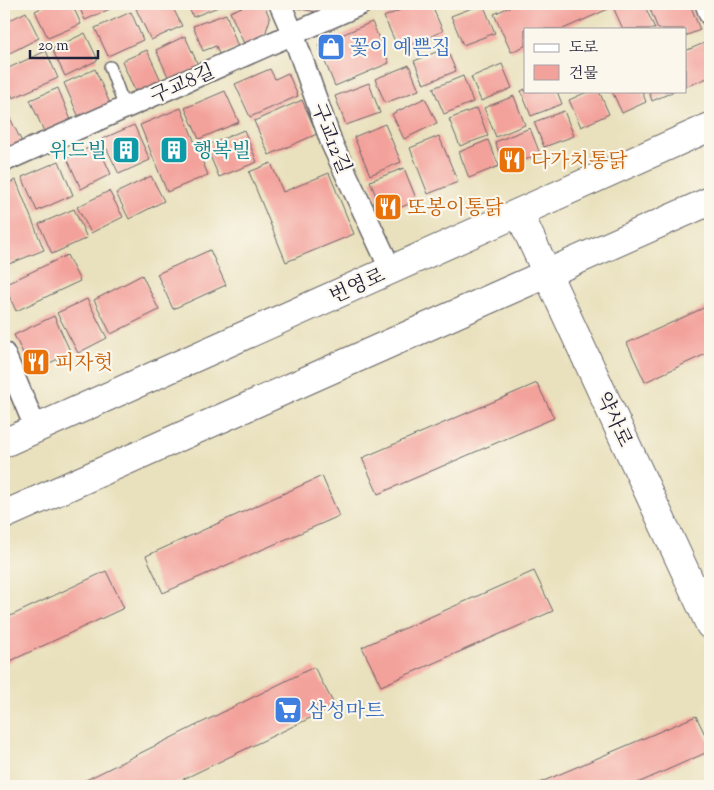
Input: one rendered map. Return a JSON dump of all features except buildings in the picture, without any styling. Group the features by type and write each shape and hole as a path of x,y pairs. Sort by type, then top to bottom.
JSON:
{"main road":[{"name":"번영로","path":"4,443 710,128"},
{"path":"4,515 710,201"},
{"name":"약사로","path":"518,213 710,625"}],"street":[{"name":"구교12길","path":"280,4 293,34 332,144 391,270"},
{"name":"구교8길","path":"4,161 361,4"},
{"path":"706,4 710,15"},
{"path":"4,353 36,428"}],"lane":[{"path":"110,67 125,108"}],"place":[{"name":"꽃이 예쁜집","path":"331,47"},
{"name":"위드빌","path":"126,150"},
{"name":"행복빌","path":"174,150"},
{"name":"다가치통닭","path":"512,160"},
{"name":"또봉이통닭","path":"388,207"},
{"name":"피자헛","path":"36,362"},
{"name":"삼성마트","path":"288,710"}]}
